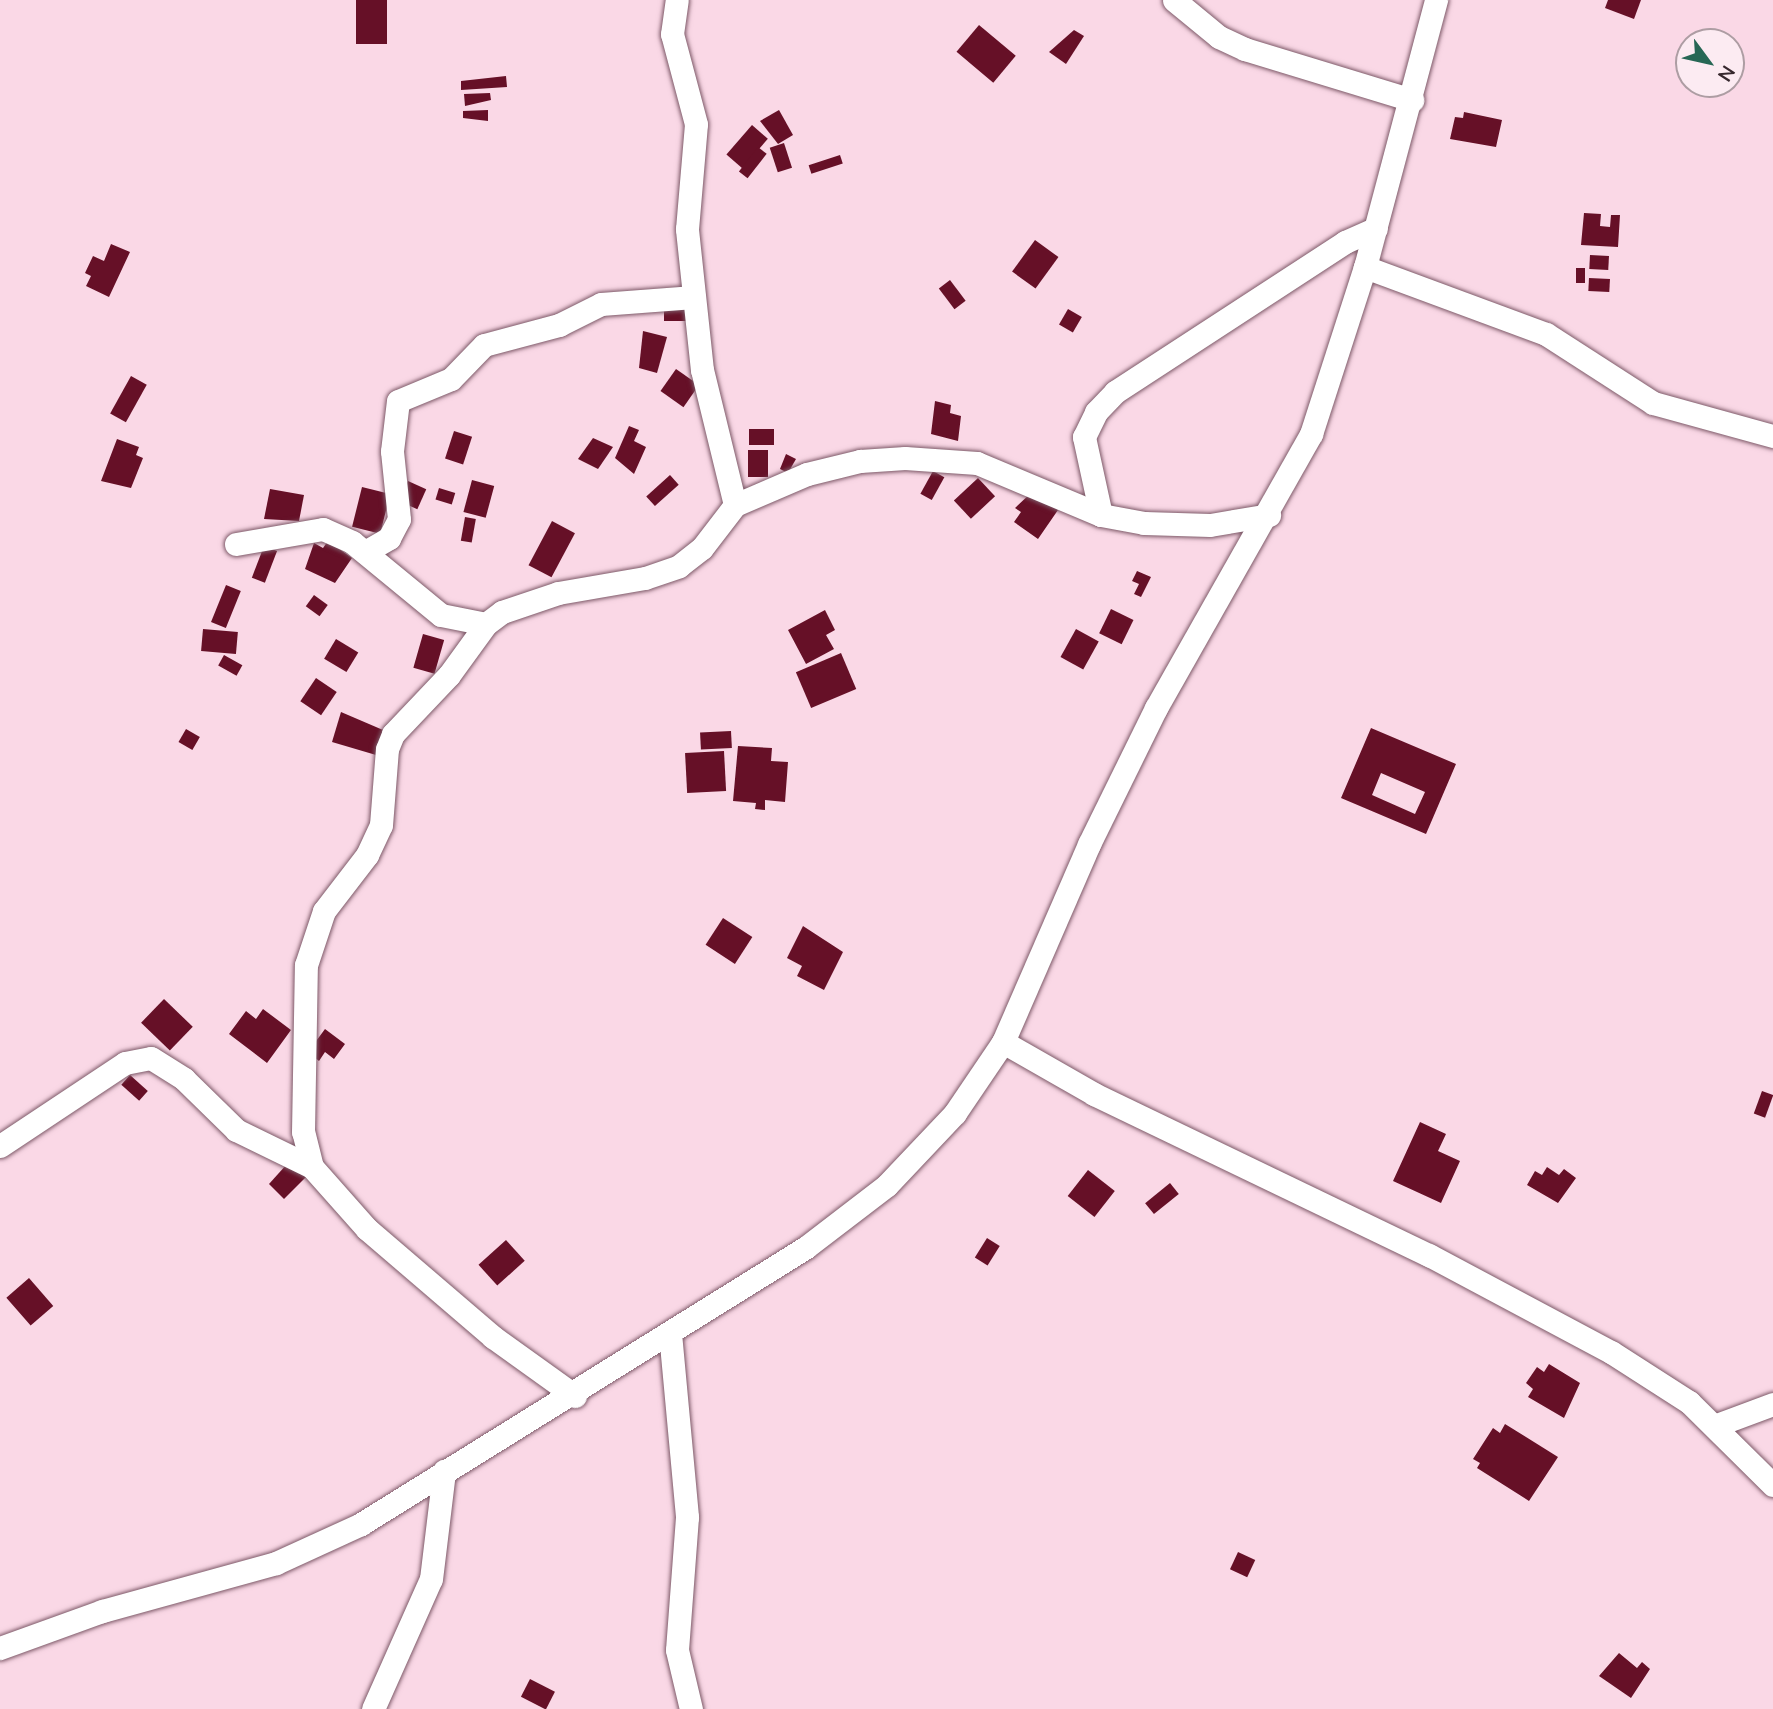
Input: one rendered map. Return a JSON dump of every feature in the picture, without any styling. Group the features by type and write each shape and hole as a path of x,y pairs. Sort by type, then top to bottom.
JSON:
{"street":[{"path":"677,0 672,34 696,124 687,229 702,370 735,505"},
{"path":"1174,0 1219,37 1245,49 1412,100"},
{"path":"0,1648 102,1611 276,1563 361,1524 444,1471 575,1396 806,1248 887,1185 955,1113 1003,1042 1089,844 1156,708 1269,515 1320,413 1412,100 1436,0"},
{"path":"1101,515 1084,437 1096,412 1115,392 1345,242 1376,228"},
{"path":"1365,267 1546,334 1653,403 1773,436"},
{"path":"365,552 389,538 399,519 392,451 398,401 451,379 484,345 559,325 601,304 694,297"},
{"path":"312,1167 303,1132 302,1079 303,991 312,933 381,825 387,749 393,734 449,676 486,624 502,612 558,593 645,579 679,566 702,548 735,505 807,474 860,461 905,458 977,463 1101,515 1210,525 1269,515"},
{"path":"236,544 323,529 365,552 441,615 486,624"},
{"path":"1003,1042 1094,1094 1566,1327 1664,1383 1714,1426 1773,1486"},
{"path":"0,1146 125,1063 151,1058 184,1079 236,1130 312,1167 367,1229 493,1337 575,1396"},
{"path":"670,1333 687,1517 677,1650 691,1709"},
{"path":"1714,1426 1773,1404"},
{"path":"373,1709 431,1579 444,1471"}],"building":[{"path":"356,0 387,0 387,44 356,44"},
{"path":"1608,0 1641,0 1634,19 1605,8"},
{"path":"979,25 1016,56 993,83 957,52"},
{"path":"1074,30 1084,36 1066,64 1049,52"},
{"path":"506,76 507,87 461,90 461,81"},
{"path":"490,93 491,100 465,106 464,94"},
{"path":"488,110 488,121 463,118 463,111"},
{"path":"779,110 793,135 778,144 760,121"},
{"path":"1464,112 1502,120 1496,147 1450,139 1455,117 1463,118"},
{"path":"752,125 768,139 742,168 726,154"},
{"path":"784,143 792,168 778,172 770,148"},
{"path":"758,147 767,154 748,178 739,171"},
{"path":"840,155 843,164 811,174 809,165"},
{"path":"1584,213 1601,214 1600,226 1610,227 1611,215 1620,215 1618,247 1581,245"},
{"path":"1035,240 1058,257 1036,289 1012,272"},
{"path":"111,244 130,252 109,297 86,286 91,276 85,273 93,256 104,261"},
{"path":"1590,255 1609,256 1608,270 1589,269"},
{"path":"1576,268 1585,268 1585,283 1576,283"},
{"path":"1589,278 1610,279 1609,292 1588,291"},
{"path":"950,280 966,301 954,309 939,288"},
{"path":"664,303 686,303 686,321 664,321"},
{"path":"1068,309 1082,317 1073,333 1059,325"},
{"path":"643,331 667,337 657,373 639,368"},
{"path":"676,369 699,385 683,407 661,391"},
{"path":"131,376 147,385 126,422 110,414"},
{"path":"935,401 951,405 950,413 961,416 958,441 931,434"},
{"path":"629,426 639,430 634,441 646,447 634,474 615,458"},
{"path":"749,429 774,429 774,445 749,445"},
{"path":"454,431 472,437 463,464 445,459"},
{"path":"593,438 613,447 598,469 578,459"},
{"path":"117,439 139,447 136,455 143,458 131,488 101,481"},
{"path":"748,450 768,450 768,477 748,477"},
{"path":"786,454 796,459 788,473 780,469"},
{"path":"933,471 944,477 932,500 920,494"},
{"path":"670,475 679,485 655,506 646,496"},
{"path":"978,478 995,496 971,519 954,501"},
{"path":"472,480 494,486 486,518 463,512"},
{"path":"408,481 426,489 417,509 399,501"},
{"path":"362,487 390,494 380,534 352,527"},
{"path":"439,488 455,493 452,504 435,499"},
{"path":"270,489 304,495 299,521 264,519"},
{"path":"1032,492 1058,510 1038,539 1014,522 1021,512 1015,508"},
{"path":"465,517 476,519 472,543 461,541"},
{"path":"552,521 575,533 551,577 529,565"},
{"path":"328,541 352,558 335,583 305,569 314,543 323,548"},
{"path":"264,546 277,551 265,583 252,578"},
{"path":"1137,571 1151,577 1141,597 1134,594 1139,584 1132,581"},
{"path":"226,585 241,591 226,628 211,622"},
{"path":"314,595 328,605 320,616 306,606"},
{"path":"1111,609 1133,620 1122,644 1099,633"},
{"path":"825,610 835,630 826,635 834,649 806,664 788,630"},
{"path":"203,629 238,632 236,654 201,651"},
{"path":"1076,629 1099,642 1083,670 1060,657"},
{"path":"423,634 444,640 435,674 413,668"},
{"path":"336,639 358,652 346,672 324,659"},
{"path":"841,653 856,689 811,708 796,672"},
{"path":"224,655 242,665 237,676 218,665"},
{"path":"316,678 337,692 321,715 300,701"},
{"path":"341,712 383,730 376,755 332,742"},
{"path":"1371,728 1456,764 1426,834 1341,798","holes":["1381,773 1425,792 1415,814 1372,795"]},
{"path":"186,729 200,737 192,750 178,742"},
{"path":"731,731 732,748 701,750 700,733"},
{"path":"738,746 772,748 771,761 788,762 785,802 765,800 765,810 755,809 756,803 733,801"},
{"path":"724,751 726,791 687,793 685,753"},
{"path":"723,918 752,937 735,964 706,945"},
{"path":"803,926 843,952 824,990 797,976 802,966 787,958"},
{"path":"164,999 193,1027 170,1051 141,1023"},
{"path":"263,1009 291,1030 267,1063 229,1034 246,1011 256,1019"},
{"path":"325,1029 345,1044 334,1059 325,1052 319,1061 308,1052"},
{"path":"130,1075 148,1091 139,1101 121,1085"},
{"path":"1762,1091 1773,1095 1765,1118 1754,1114"},
{"path":"1420,1122 1446,1134 1438,1151 1460,1161 1441,1203 1393,1181"},
{"path":"287,1164 306,1177 284,1199 269,1184"},
{"path":"1547,1167 1559,1175 1564,1169 1576,1178 1558,1203 1527,1185 1535,1171 1542,1175"},
{"path":"1088,1170 1115,1191 1094,1217 1068,1196"},
{"path":"1170,1183 1179,1194 1154,1214 1145,1203"},
{"path":"987,1238 1000,1246 988,1265 975,1258"},
{"path":"506,1240 525,1261 497,1286 479,1265"},
{"path":"29,1278 53,1306 31,1326 6,1298"},
{"path":"1549,1364 1580,1383 1564,1418 1528,1397 1533,1389 1526,1383 1537,1367 1544,1372"},
{"path":"1505,1424 1558,1457 1529,1501 1477,1468 1480,1463 1473,1459 1493,1428 1500,1433"},
{"path":"1238,1552 1255,1560 1247,1577 1230,1569"},
{"path":"1619,1653 1637,1668 1642,1662 1650,1669 1631,1698 1599,1676"},
{"path":"530,1679 555,1692 546,1709 521,1697"}]}
